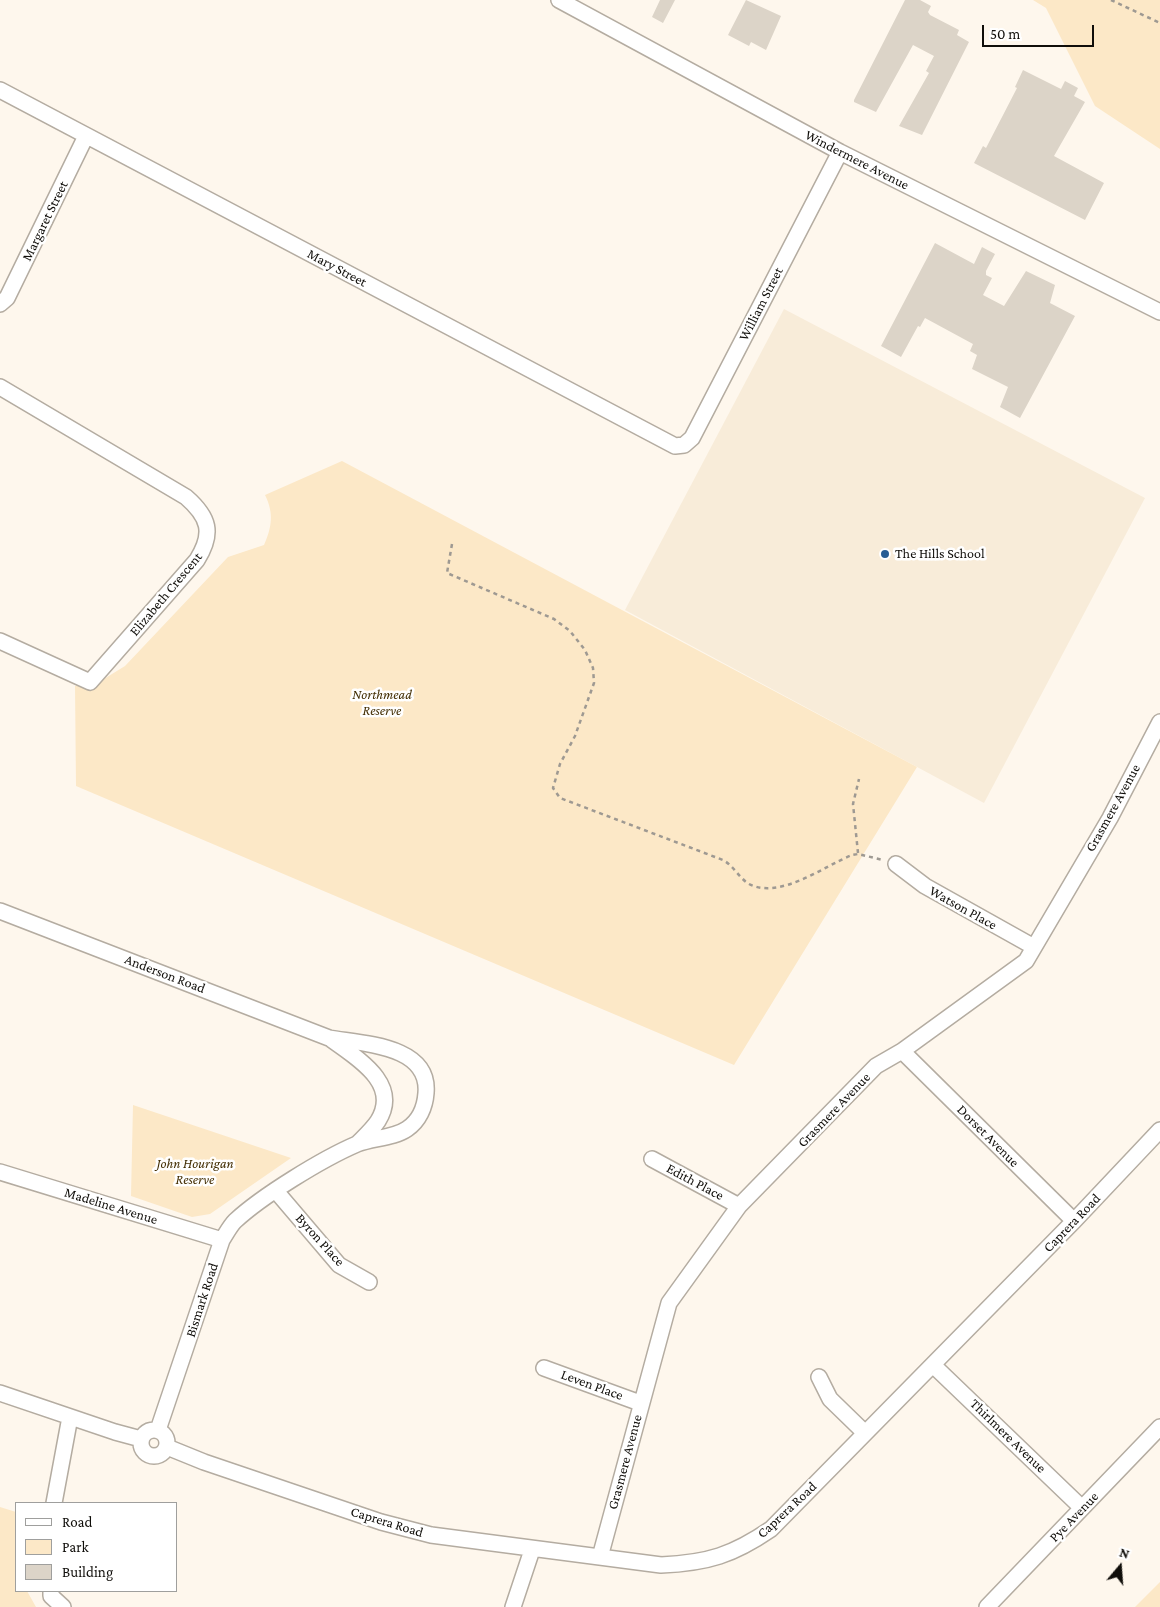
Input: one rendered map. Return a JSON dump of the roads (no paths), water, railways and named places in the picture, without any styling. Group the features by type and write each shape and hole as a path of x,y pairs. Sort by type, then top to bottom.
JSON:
{"street":[{"name":"Windermere Avenue","path":"558,0 840,152 1160,312"},
{"name":"Mary Street","path":"0,90 674,446"},
{"name":"Margaret Street","path":"0,304 7,298 86,136"},
{"name":"William Street","path":"674,446 684,445 692,438 840,152"},
{"name":"Elizabeth Crescent","path":"0,387 186,497 203,514 208,535 205,548 197,560 90,682 0,641"},
{"name":"Grasmere Avenue","path":"600,1557 640,1403 669,1303 739,1206 876,1066 902,1051 1026,961 1110,818 1160,722"},
{"name":"Watson Place","path":"896,864 925,886 1034,947"},
{"name":"Anderson Road","path":"0,911 329,1038 393,1051 409,1058 424,1073 427,1084 426,1098 415,1122 406,1130 357,1144 276,1191"},
{"name":"Anderson Road","path":"329,1038 367,1065 383,1086 385,1101 381,1115 357,1144"},
{"name":"Dorset Avenue","path":"902,1051 1074,1221"},
{"name":"Caprera Road","path":"168,1447 204,1462 381,1522 431,1535 532,1550 661,1565 692,1564 718,1557 745,1547 772,1528 1074,1221 1160,1130"},
{"name":"Edith Place","path":"652,1159 739,1206"},
{"name":"Madeline Avenue","path":"0,1172 222,1240"},
{"name":"Bismark Road","path":"158,1430 222,1240 234,1222 276,1191"},
{"name":"Byron Place","path":"276,1191 339,1265 369,1282"},
{"name":"Thirlmere Avenue","path":"933,1365 1082,1508"},
{"name":"Leven Place","path":"544,1368 640,1403"},
{"path":"820,1377 830,1399 865,1434"},
{"path":"0,1393 141,1439"},
{"path":"54,1502 70,1417"},
{"name":"Pye Avenue","path":"987,1607 1160,1427"},
{"path":"158,1430 166,1436 168,1447 161,1455 151,1456 142,1449 141,1439 148,1431 158,1430"},
{"path":"513,1607 532,1550"},
{"path":"51,1592 51,1596 63,1607"}],"place":[{"name":"The Hills School","path":"885,554"}],"park label":[{"name":"Northmead Reserve","path":"382,704"},
{"name":"John Hourigan Reserve","path":"195,1172"}]}
